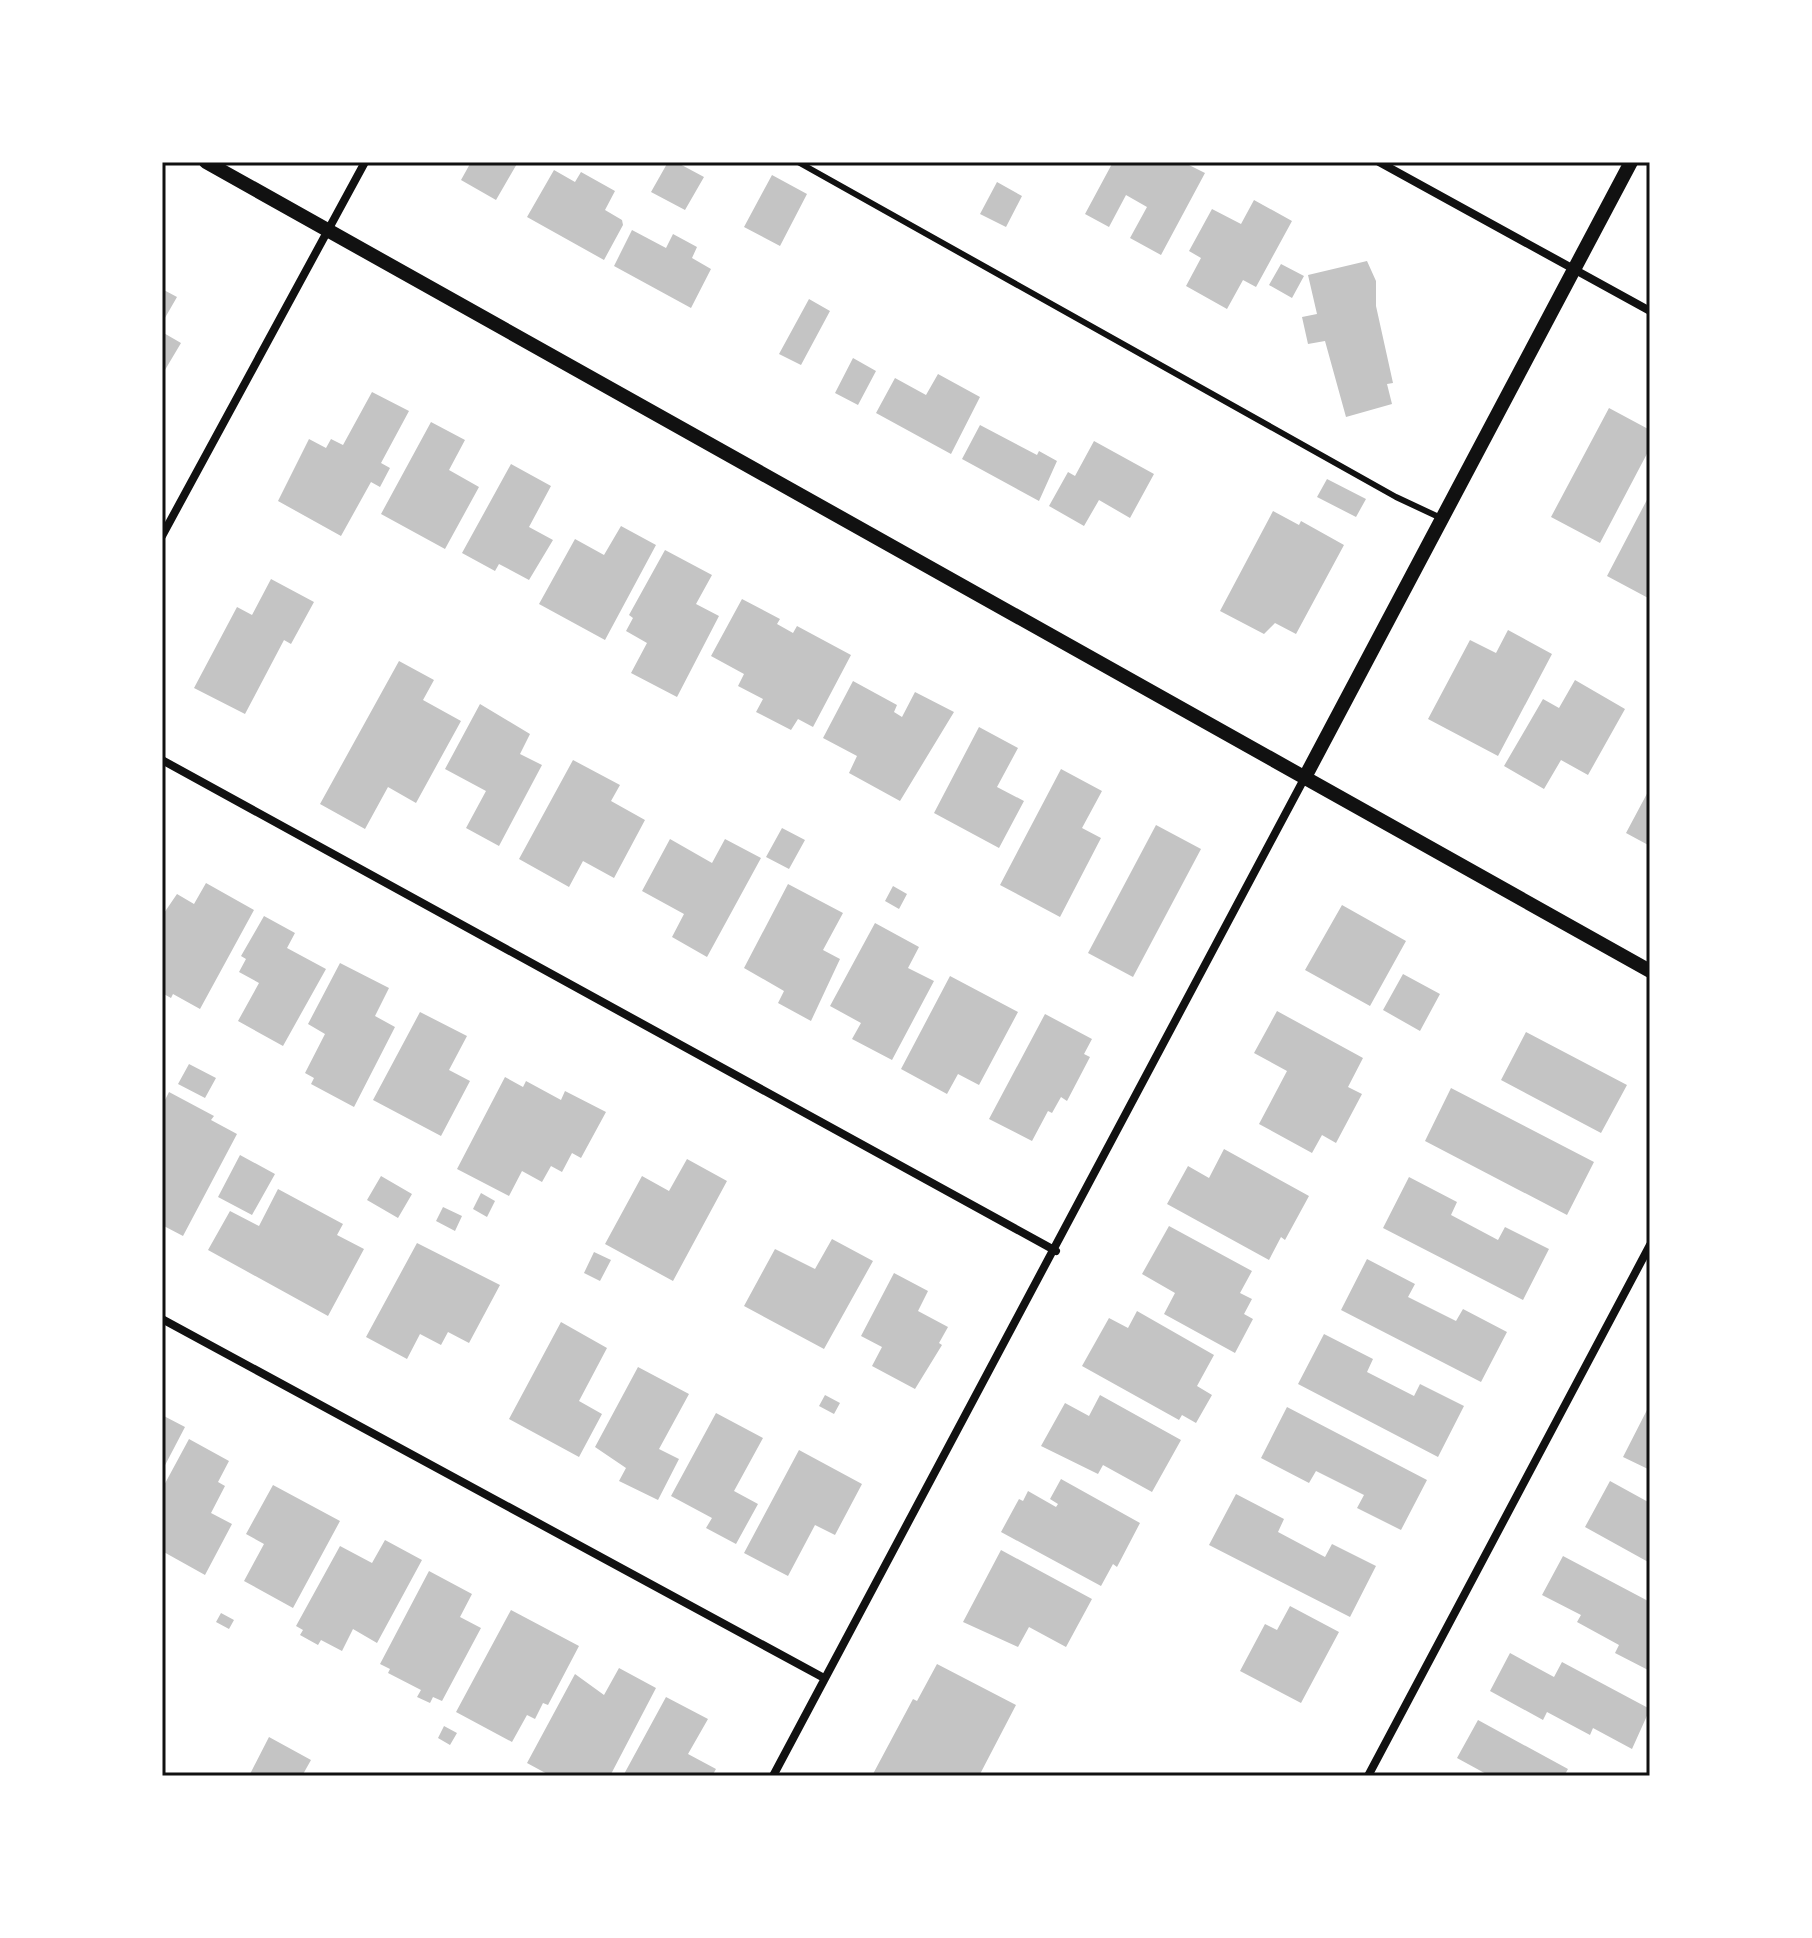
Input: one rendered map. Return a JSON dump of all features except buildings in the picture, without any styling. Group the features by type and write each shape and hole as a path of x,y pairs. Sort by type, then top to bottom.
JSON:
{"street":[{"path":"206,162 1650,971"},
{"path":"162,536 365,162"},
{"path":"1379,162 1650,311"},
{"path":"773,1776 1056,1251 1631,162"},
{"path":"162,760 1056,1251"},
{"path":"1368,1776 1650,1245"},
{"path":"162,1319 824,1678"}],"lane":[{"path":"798,162 1396,497 1443,519"}]}
